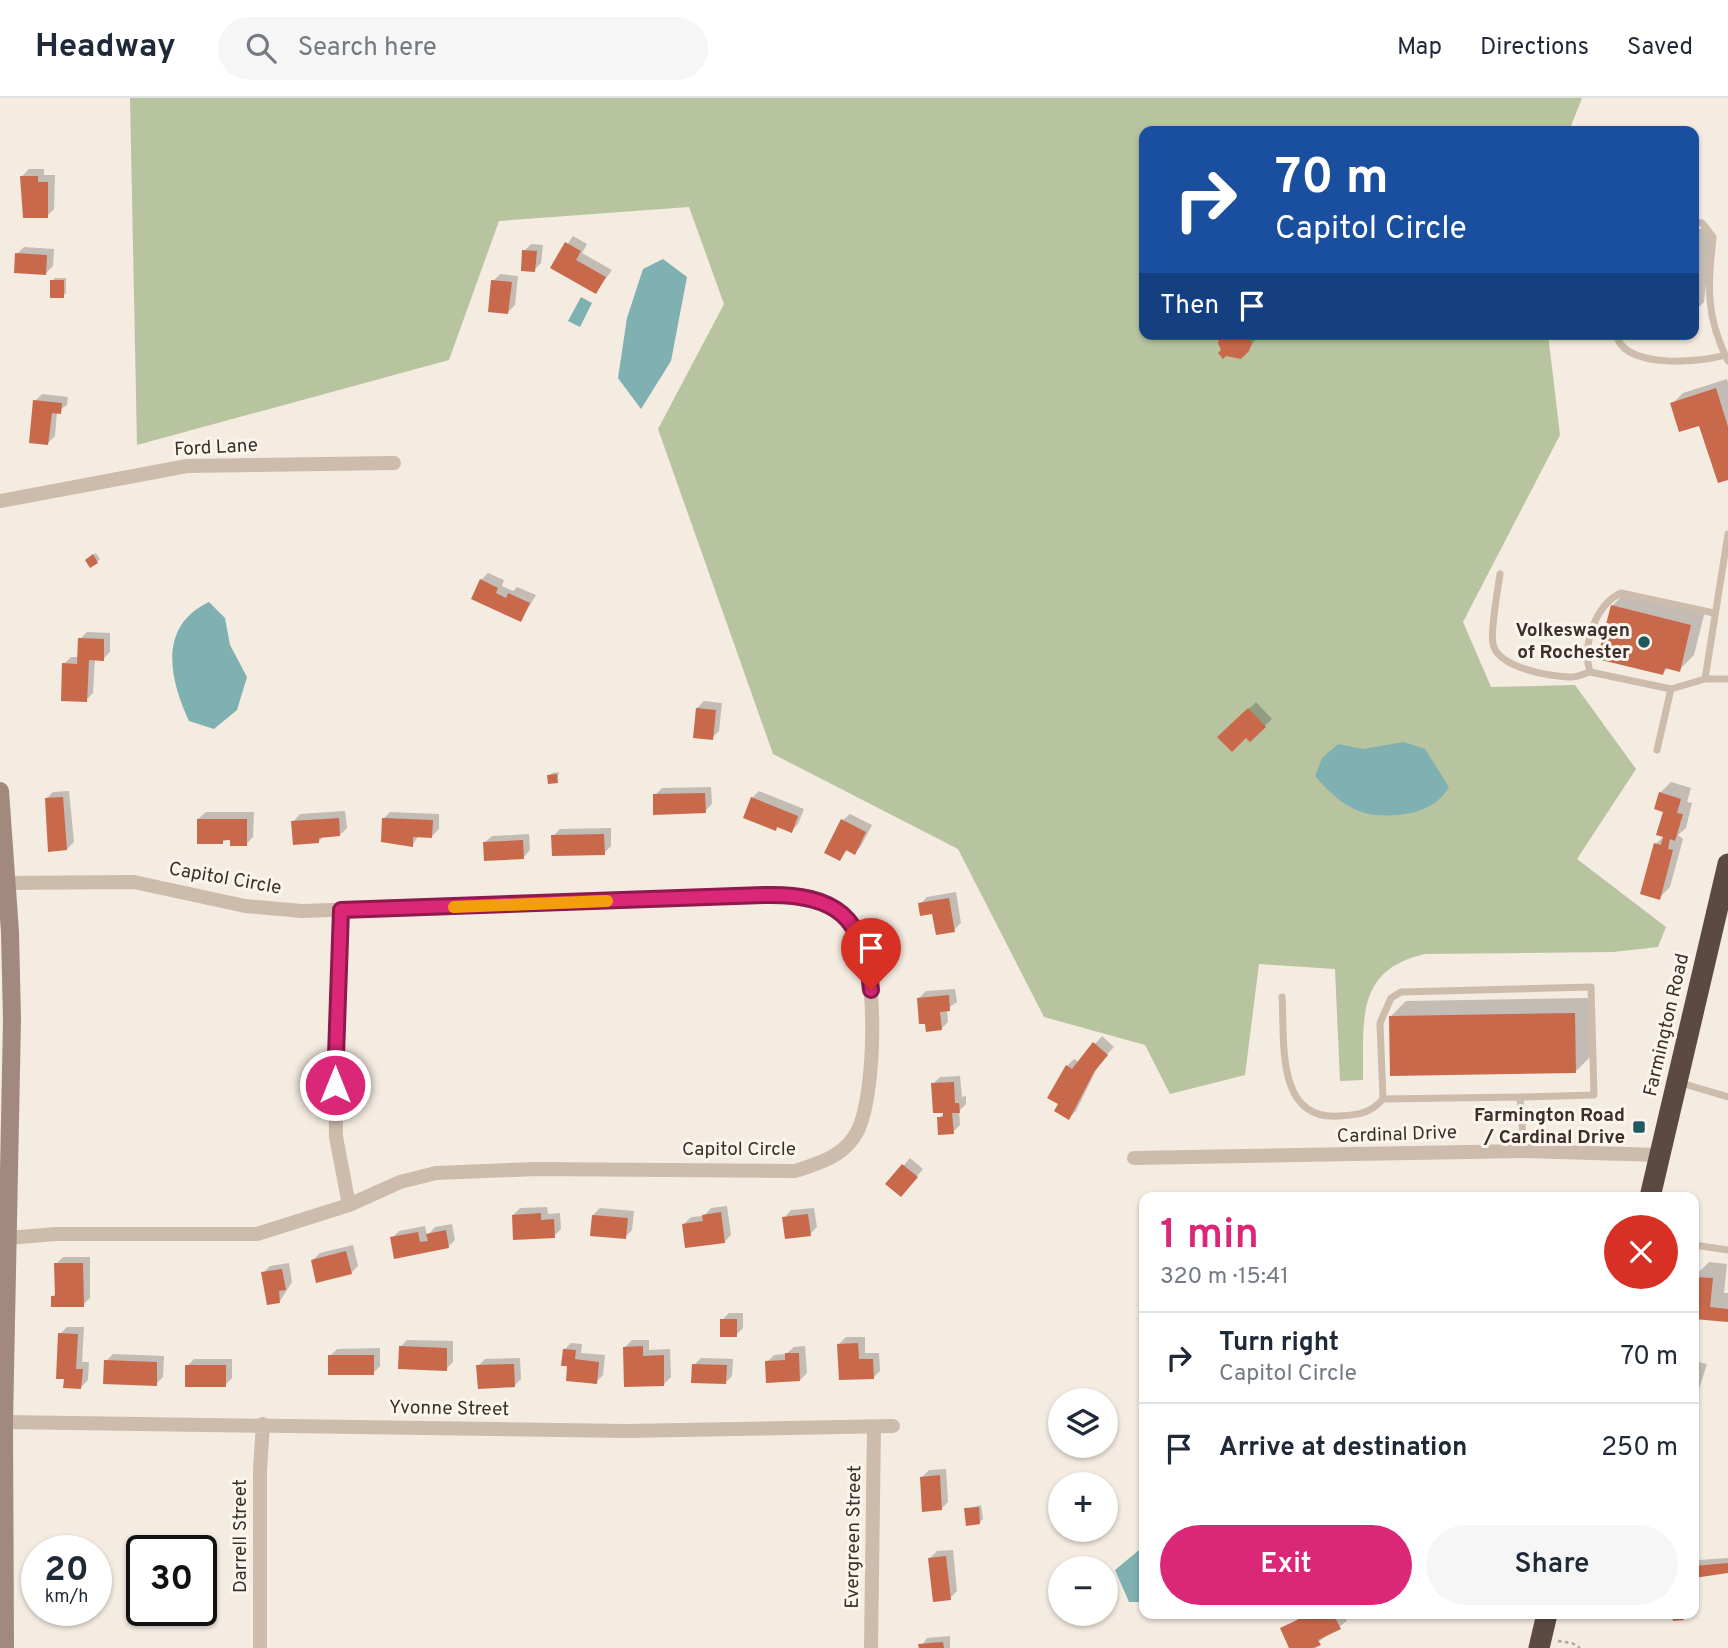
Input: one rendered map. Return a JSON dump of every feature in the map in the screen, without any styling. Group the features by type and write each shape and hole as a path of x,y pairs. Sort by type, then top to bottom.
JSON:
{"highway":[{"name":"Farmington Road","path":"1651,1192 1727,871"},
{"path":"1540,1643 1546,1619"}],"street":[{"name":"Ford Lane","path":"0,501 187,466 394,463"},
{"path":"0,791 12,1020 4,1422 5,1648"},
{"name":"Capitol Circle","path":"4,882 134,882 245,906 341,910 783,894 822,900 853,923 869,959 871,990 870,1053 865,1104 858,1130 832,1160 795,1171 536,1169 436,1173 400,1182 349,1205 257,1234 56,1234 8,1238"},
{"path":"341,910 335,1059 336,1137 349,1205"},
{"name":"Cardinal Drive","path":"1134,1158 1524,1151 1660,1155"},
{"name":"Yvonne Street","path":"4,1422 626,1431 894,1426"},
{"name":"Darrell Street","path":"260,1648 263,1424"},
{"name":"Evergreen Street","path":"871,1648 874,1427"}],"lane":[{"path":"1618,340 1621,347 1638,357 1699,361 1726,358 1713,327 1707,298 1713,237 1699,223"},
{"path":"1705,679 1728,534"},
{"path":"1500,574 1493,645 1499,655 1509,663 1531,671 1572,678 1590,672 1671,689 1705,679 1728,679"},
{"path":"1590,672 1587,661 1588,646 1596,621 1611,598 1621,593 1714,613"},
{"path":"1657,750 1671,689"},
{"path":"1282,997 1288,1078 1299,1105 1309,1113 1324,1118 1359,1115 1371,1110 1383,1099 1594,1095 1591,987 1401,992 1391,998 1380,1023 1383,1099"},
{"path":"1677,1082 1728,1097"},
{"path":"1520,1097 1524,1151"},
{"path":"1699,1246 1728,1250"}],"path":[{"path":"1540,1643 1572,1643 1580,1648"}],"green space":[{"path":"130,98 1582,98 1571,126 1139,126 1139,340 1549,340 1560,435 1463,622 1491,687 1575,685 1636,769 1577,859 1666,927 1658,947 1613,952 1425,954 1402,962 1386,972 1374,986 1368,1001 1364,1019 1363,1080 1340,1081 1335,969 1259,964 1245,1075 1170,1094 1145,1045 1044,1017 958,849 773,754 658,429 724,304 689,207 499,221 449,360 137,445"}],"water":[{"path":"663,259 687,277 671,361 641,409 618,378 627,318 643,269"},
{"path":"581,297 592,303 580,327 568,321"},
{"path":"209,602 225,618 230,645 247,677 237,710 214,729 189,721 177,688 172,654 182,625 193,612"},
{"path":"1404,742 1425,749 1449,787 1441,798 1425,809 1390,815 1365,813 1345,804 1315,776 1322,758 1338,744 1363,749"},
{"path":"1139,1550 1139,1602 1129,1602 1118,1577 1118,1568"}],"building":[{"path":"20,176 38,176 38,182 48,182 48,218 23,218"},
{"path":"565,242 581,251 576,260 606,277 596,294 550,268"},
{"path":"522,250 537,251 535,272 521,271"},
{"path":"15,253 47,255 46,275 14,273"},
{"path":"50,280 64,280 64,298 50,298"},
{"path":"491,280 512,282 508,314 488,312"},
{"path":"1219,340 1251,340 1252,343 1241,359 1226,356 1223,359 1218,353 1221,350"},
{"path":"1716,388 1728,427 1728,480 1718,483 1699,426 1679,432 1670,403"},
{"path":"33,400 62,403 61,414 52,413 48,445 29,443"},
{"path":"93,554 98,563 90,568 85,560"},
{"path":"480,579 498,588 496,593 506,598 508,593 530,603 521,622 471,599"},
{"name":"Volkeswagen of Rochester","path":"1611,605 1691,625 1680,672 1665,668 1663,675 1597,659"},
{"path":"78,638 104,639 104,661 89,660 87,702 61,701 62,663 77,664"},
{"path":"696,708 716,710 713,740 693,738"},
{"path":"1248,708 1266,727 1250,742 1246,738 1232,752 1217,737"},
{"path":"557,774 558,783 548,784 547,775"},
{"path":"1659,792 1681,799 1677,813 1683,814 1675,841 1670,839 1668,849 1673,850 1660,900 1640,894 1654,843 1661,845 1663,837 1656,835 1663,812 1654,809"},
{"path":"705,793 706,813 653,815 653,794"},
{"path":"63,797 67,850 48,852 45,798"},
{"path":"751,797 798,816 792,833 777,827 776,831 743,818"},
{"path":"339,818 340,836 319,838 319,843 293,845 291,821"},
{"path":"382,818 433,820 432,838 413,837 413,847 381,842"},
{"path":"197,819 247,819 247,846 230,846 230,840 223,840 223,844 197,844"},
{"path":"841,819 866,832 855,855 846,850 840,861 824,853"},
{"path":"604,834 605,855 552,856 551,835"},
{"path":"523,840 524,859 484,861 483,842"},
{"path":"949,898 955,932 936,935 932,914 920,916 918,903"},
{"path":"949,995 950,1011 940,1012 942,1030 926,1032 925,1024 919,1024 917,998"},
{"path":"1575,1013 1576,1073 1390,1076 1389,1016"},
{"path":"1093,1042 1108,1055 1094,1072 1069,1120 1054,1111 1058,1104 1047,1098 1066,1065 1072,1069"},
{"path":"954,1082 955,1103 959,1103 960,1113 952,1113 954,1134 938,1135 937,1117 943,1117 943,1113 933,1113 931,1083"},
{"path":"902,1164 918,1177 901,1197 885,1184"},
{"path":"721,1212 725,1243 685,1248 682,1224 703,1221 702,1215"},
{"path":"541,1213 541,1220 554,1219 555,1238 513,1240 512,1215"},
{"path":"808,1214 811,1236 785,1239 782,1217"},
{"path":"592,1215 628,1218 626,1239 590,1236"},
{"path":"446,1230 449,1248 394,1259 390,1237 418,1232 420,1242 428,1241 426,1234"},
{"path":"346,1251 352,1274 316,1283 311,1260"},
{"path":"54,1263 83,1263 84,1307 51,1307 51,1296 55,1296"},
{"path":"282,1269 286,1290 279,1291 280,1303 267,1305 261,1272"},
{"path":"1699,1277 1713,1278 1710,1307 1728,1309 1728,1322 1699,1319"},
{"path":"720,1319 737,1319 737,1337 720,1337"},
{"path":"58,1333 78,1334 76,1369 83,1369 81,1389 63,1388 64,1379 56,1379"},
{"path":"858,1343 859,1359 873,1359 874,1379 839,1380 837,1344"},
{"path":"399,1346 447,1348 447,1371 398,1369"},
{"path":"643,1346 643,1356 664,1355 664,1386 624,1387 623,1347"},
{"path":"563,1349 576,1350 575,1359 599,1362 597,1384 566,1381 567,1366 561,1366"},
{"path":"785,1353 799,1353 800,1381 766,1383 765,1361 785,1360"},
{"path":"328,1355 374,1355 374,1375 328,1375"},
{"path":"104,1360 157,1362 157,1386 103,1384"},
{"path":"514,1364 515,1387 478,1389 476,1365"},
{"path":"692,1364 727,1365 726,1384 691,1383"},
{"path":"185,1365 226,1365 226,1387 185,1387"},
{"path":"940,1475 942,1510 922,1512 920,1477"},
{"path":"979,1507 980,1524 966,1526 964,1508"},
{"path":"946,1556 951,1600 933,1602 928,1558"},
{"path":"1728,1563 1728,1573 1699,1577 1699,1566"},
{"path":"1299,1619 1336,1619 1341,1629 1318,1640 1321,1645 1314,1648 1289,1648 1280,1628"},
{"path":"943,1642 944,1648 919,1648 918,1644"}],"slow traffic":[{"path":"454,907 607,901"}],"place":[{"name":"Volkeswagen of Rochester","path":"1644,642"},
{"name":"Farmington Road / Cardinal Drive","path":"1639,1127"}],"route":[{"path":"335,1085 341,910 783,894 822,900 853,923 869,959 871,990"}]}
